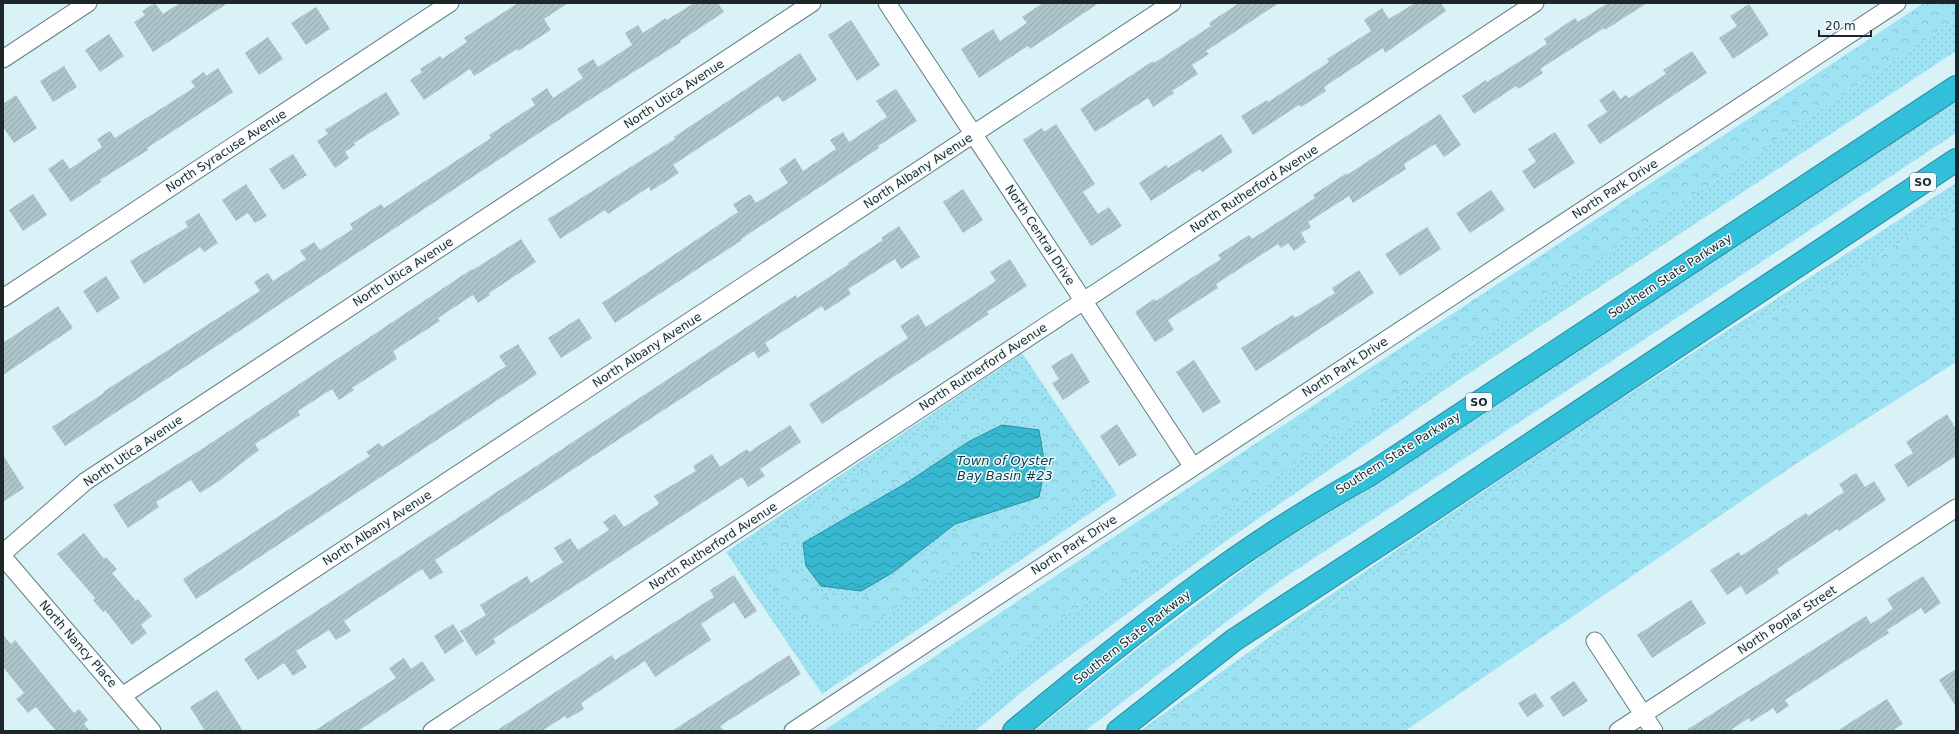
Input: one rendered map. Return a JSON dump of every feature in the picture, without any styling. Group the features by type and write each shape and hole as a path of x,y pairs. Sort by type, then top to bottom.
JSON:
{"highway":[{"name":"Southern State Parkway","path":"1014,731 1116,646 1201,584 1313,507 1369,475 1956,88"},
{"name":"SO","path":"1118,731 1234,640 1405,528 1956,160"}],"street":[{"path":"3,59 88,3"},
{"name":"North Syracuse Avenue","path":"3,298 450,3"},
{"name":"North Utica Avenue","path":"3,553 86,481 812,3"},
{"name":"North Central Drive","path":"887,3 1193,467"},
{"name":"North Albany Avenue","path":"122,696 1172,3"},
{"name":"North Rutherford Avenue","path":"432,731 1535,3"},
{"name":"North Park Drive","path":"793,731 1892,4"},
{"name":"North Poplar Street","path":"1618,731 1956,508"},
{"name":"North Nancy Place","path":"3,557 152,731"},
{"path":"1594,641 1654,731"}],"green space":[{"path":"1924,3 1956,3 1956,19 1323,444 1136,574 1039,631 930,731 823,731 1120,533"},
{"path":"1956,19 1956,51 1459,380 1223,543 1033,683 975,731 930,731 1039,631 1136,574 1323,444"},
{"path":"1956,99 1956,133 1278,582 1085,731 1034,731 1137,649 1264,554"},
{"path":"1956,183 1956,205 1890,250 1704,350 1146,731 1140,731 1286,625 1587,421"},
{"path":"1956,205 1956,362 1806,457 1405,731 1146,731 1704,350 1890,250"},
{"path":"1022,353 1117,495 822,694 726,552"},
{"path":"1018,369 1025,369 1097,480 1078,503 966,559 867,628 836,634 793,613 769,581 773,568 799,569 808,575 825,595 854,599 869,595 957,529 1046,498 1049,479 1049,460 1043,433 1038,425 1013,418 978,429 905,478 794,544 772,551 752,545"}],"water":[{"name":"Town of Oyster Bay Basin #23","path":"1002,425 1039,430 1045,466 1039,497 955,524 892,573 861,591 821,586 806,566 803,543 908,482 968,442"}],"building":[{"path":"155,3 163,14 180,3 228,3 153,52 134,22 145,15 142,11"},
{"path":"518,3 568,3 544,19 551,30 474,76 470,69 424,100 410,80 422,72 420,69 440,56 442,59 467,42 464,38"},
{"path":"694,3 718,3 724,12 680,41 681,42 583,104 65,446 52,427 104,393 103,392 260,291 254,282 268,273 273,281 306,259 300,251 314,242 320,250 353,229 350,224 381,204 384,208 491,138 489,135 535,105 531,99 547,88 553,98 583,78 577,69 593,59 598,67 632,45 625,33 638,25 643,33 666,18 667,20"},
{"path":"1043,3 1099,3 1030,49 1028,46 979,78 961,49 993,29 1000,41 1027,23 1022,17"},
{"path":"1239,3 1279,3 1206,51 1209,54 1192,65 1198,74 1172,91 1174,93 1153,107 1148,98 1095,132 1080,109 1153,61 1154,63 1211,26 1209,23"},
{"path":"1415,3 1441,3 1446,11 1385,53 1383,48 1324,87 1326,91 1301,107 1299,105 1253,135 1241,116 1267,100 1268,102 1329,62 1327,59 1371,31 1364,20 1382,8 1389,19"},
{"path":"1608,3 1647,3 1605,30 1604,28 1540,69 1543,73 1518,89 1516,86 1474,114 1462,96 1547,44 1544,39 1575,18 1578,22"},
{"path":"1749,4 1769,35 1733,59 1719,38 1737,26 1730,16"},
{"path":"316,7 330,29 306,45 291,23"},
{"path":"851,20 880,65 857,81 828,35"},
{"path":"109,34 124,56 100,72 85,50"},
{"path":"268,37 283,59 259,75 245,53"},
{"path":"1692,51 1707,73 1600,144 1587,125 1607,112 1599,100 1614,90 1620,99 1626,95 1629,98 1666,74 1663,70"},
{"path":"800,53 817,80 783,102 778,96 673,165 679,173 651,191 649,187 608,214 605,210 560,239 548,219 675,139 674,137"},
{"path":"64,66 77,87 53,102 40,81"},
{"path":"218,68 233,92 147,148 148,150 100,180 101,182 71,202 48,169 63,159 70,169 102,147 97,139 110,131 115,138 195,87 191,81 204,72 206,76"},
{"path":"896,89 917,121 878,146 879,148 741,239 742,240 615,323 602,303 738,212 733,204 750,194 756,203 788,183 779,169 795,158 803,171 836,149 830,140 843,132 849,142 887,117 876,101"},
{"path":"386,92 400,114 354,143 355,145 345,152 349,158 335,168 317,141 328,134 325,130"},
{"path":"16,95 37,128 14,143 3,127 3,104"},
{"path":"1440,114 1461,145 1444,157 1435,144 1404,164 1406,169 1353,203 1349,196 1308,222 1311,227 1301,233 1306,242 1294,251 1288,243 1281,248 1278,244 1216,284 1218,288 1168,320 1174,330 1155,342 1135,312 1154,299 1156,301 1221,259 1218,255 1249,235 1252,239 1315,198 1313,195 1347,173 1347,175"},
{"path":"1056,124 1095,184 1083,192 1098,214 1109,207 1122,226 1091,246 1023,140 1042,128 1044,132"},
{"path":"1555,132 1575,163 1534,189 1522,171 1536,162 1528,149"},
{"path":"1221,134 1233,152 1202,172 1200,169 1151,201 1139,183 1166,165 1168,168"},
{"path":"293,154 307,175 283,190 269,169"},
{"path":"246,184 267,216 255,223 248,213 236,221 222,200"},
{"path":"963,189 983,220 963,233 943,202"},
{"path":"1491,190 1505,210 1470,233 1456,213"},
{"path":"33,194 47,215 23,231 9,210"},
{"path":"199,213 218,243 204,252 200,247 144,284 130,261 188,227 185,222"},
{"path":"899,226 920,257 901,269 895,259 848,289 851,294 825,311 822,306 765,343 770,351 758,358 754,351 435,560 443,572 430,580 422,569 344,621 351,631 336,640 329,630 296,651 307,667 293,676 284,663 258,680 244,659 768,313 796,295 797,298 849,264 848,263 883,240 881,238"},
{"path":"1427,227 1441,249 1400,276 1385,254"},
{"path":"521,239 536,262 489,293 490,295 478,303 473,295 438,318 440,321 393,351 397,359 352,388 354,390 339,400 332,389 298,411 300,415 255,444 259,450 219,481 200,493 191,480 156,502 159,507 128,528 113,505 205,447 472,269 473,270"},
{"path":"1010,259 1027,286 987,312 989,314 822,424 809,404 908,338 900,326 918,314 926,327 996,281 990,272"},
{"path":"1359,270 1374,293 1256,371 1241,348 1293,315 1295,318 1335,293 1332,288"},
{"path":"106,276 120,298 97,313 83,291"},
{"path":"58,306 73,328 3,375 3,343"},
{"path":"579,318 592,338 561,358 548,338"},
{"path":"518,344 537,374 196,599 183,579 370,456 366,452 379,443 382,447 506,366 499,356"},
{"path":"1072,353 1090,382 1063,400 1052,383 1059,379 1051,366"},
{"path":"1194,360 1221,402 1203,413 1176,372"},
{"path":"1947,414 1956,429 1956,456 1908,487 1894,465 1913,453 1906,442"},
{"path":"1117,424 1137,455 1119,466 1100,436"},
{"path":"790,425 801,442 760,469 765,476 748,487 742,477 493,639 496,643 476,656 460,631 486,615 480,605 527,576 531,583 563,562 554,548 570,538 578,550 609,530 603,522 615,514 624,527 659,504 654,496 696,471 693,466 712,454 720,467 747,449 749,452"},
{"path":"3,455 24,488 3,502"},
{"path":"1856,473 1865,487 1874,481 1886,500 1839,531 1837,529 1777,569 1779,573 1746,595 1741,586 1727,595 1710,570 1739,552 1741,556 1806,513 1808,516 1844,492 1839,484"},
{"path":"84,533 104,559 106,557 117,569 112,573 136,601 138,599 152,616 141,625 147,633 132,645 105,610 103,612 93,600 95,598 57,554"},
{"path":"734,575 757,611 745,619 734,602 701,624 711,640 655,677 645,661 581,703 584,709 567,719 565,716 542,731 496,731 612,655 615,660 714,597 710,590"},
{"path":"1923,576 1941,603 1925,614 1921,608 1887,630 1889,633 1785,700 1789,706 1777,714 1773,708 1751,722 1749,718 1729,731 1685,731 1866,616 1871,624 1893,609 1887,599"},
{"path":"1691,600 1706,623 1652,658 1637,635"},
{"path":"453,624 464,641 445,654 434,636"},
{"path":"3,635 11,644 15,640 74,713 79,709 88,720 84,724 90,731 56,731 36,707 28,713 16,699 24,693 3,667"},
{"path":"789,655 801,674 720,726 724,731 672,731"},
{"path":"404,658 411,669 422,661 435,680 358,731 314,731 396,678 389,668"},
{"path":"1956,669 1956,707 1939,680"},
{"path":"1574,681 1588,701 1563,717 1550,697"},
{"path":"217,690 243,731 205,731 190,707"},
{"path":"1535,693 1544,706 1527,717 1518,703"},
{"path":"1887,699 1903,724 1892,731 1837,731"}]}
